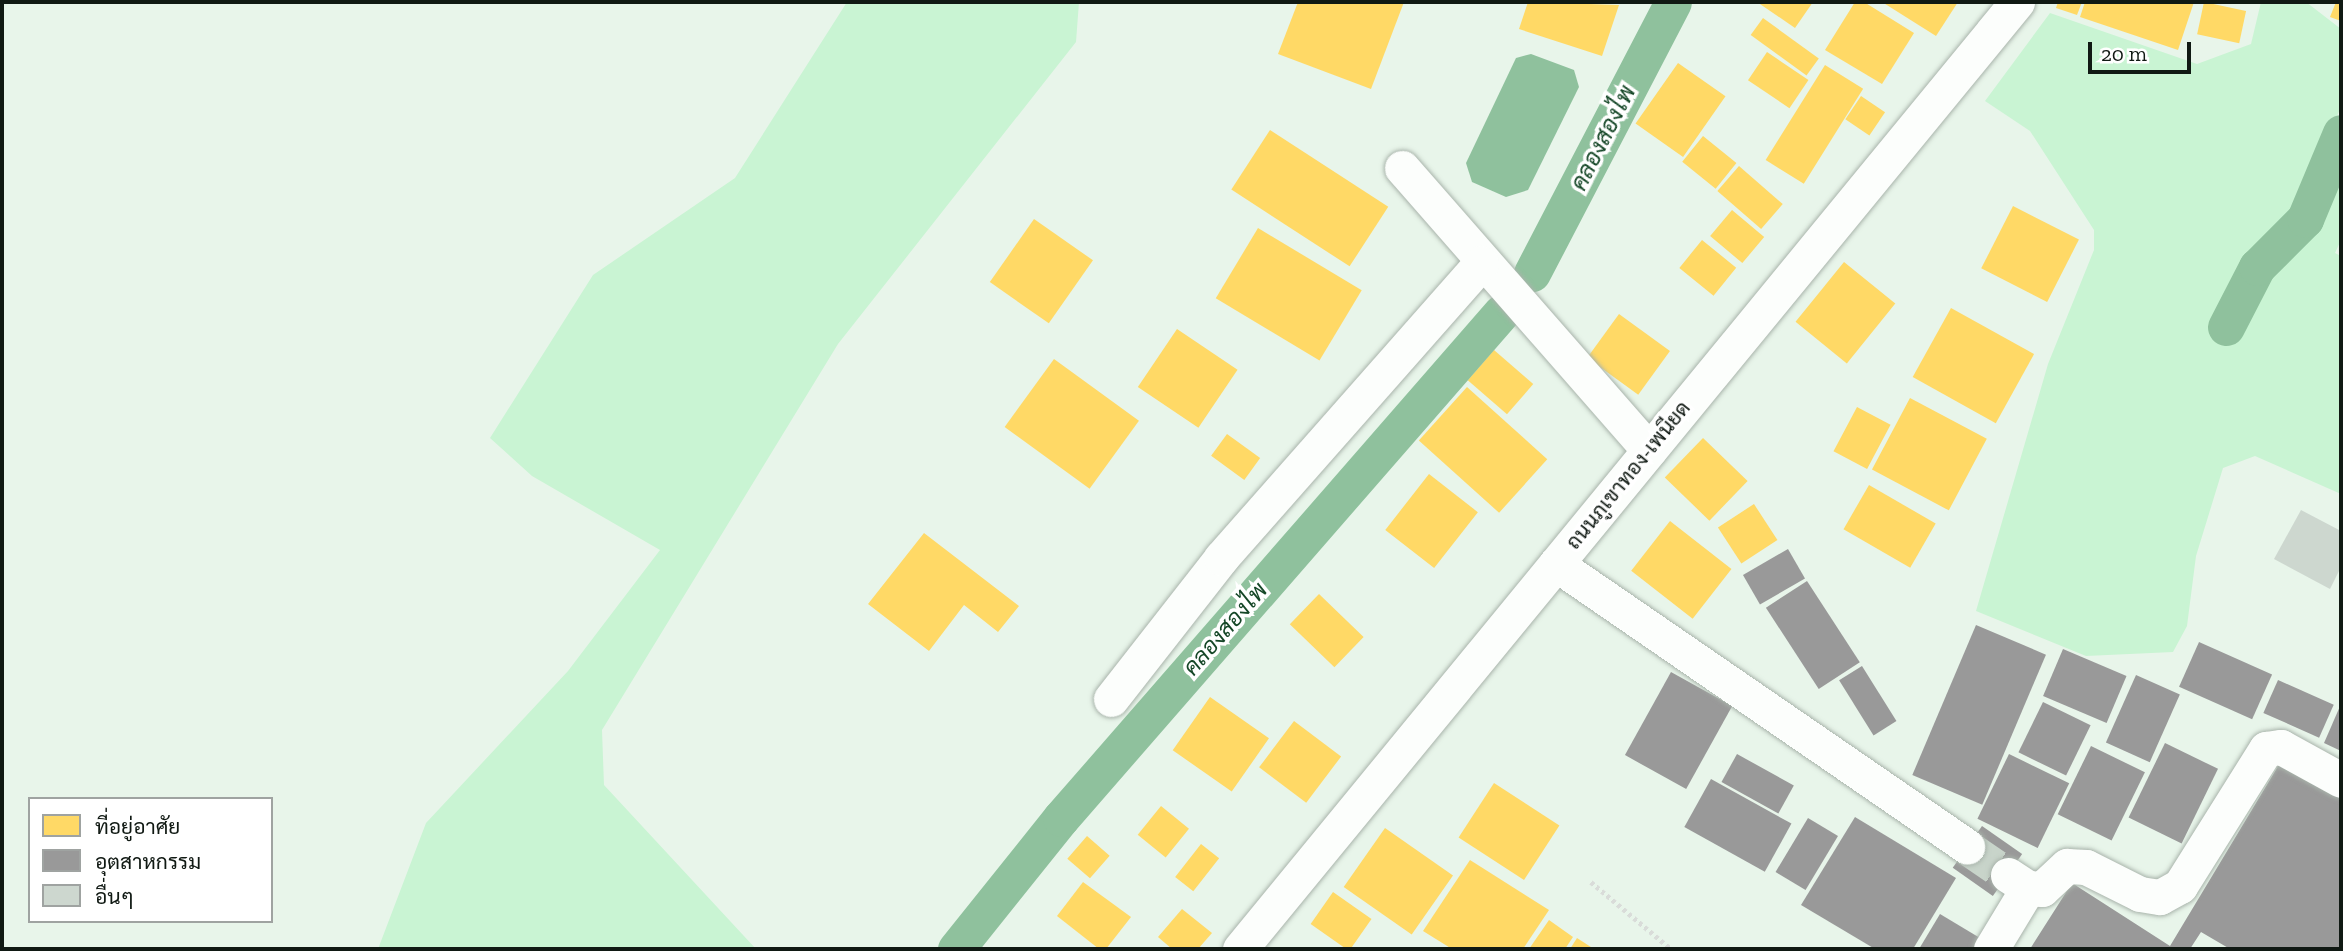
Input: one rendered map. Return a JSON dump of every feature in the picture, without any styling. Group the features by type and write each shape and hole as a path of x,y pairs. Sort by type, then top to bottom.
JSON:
{"street":[{"name":"ถนนภูเขาทอง-เพนียด","path":"1240,949 2017,2"},
{"path":"1402,168 1481,263 1649,450"},
{"path":"1111,699 1221,558 1481,263"},
{"path":"1556,564 1967,847"},
{"path":"1991,949 2018,882 2042,889 2067,866 2086,867 2140,894 2160,897 2180,886 2266,749 2281,747 2341,780"}],"path":[{"path":"1591,882 1671,949"}],"shaded area":[{"path":"847,2 1079,2 1076,42 838,344 602,730 604,785 756,949 378,949 426,823 568,671 660,550 532,476 490,438 593,275 735,178"},
{"path":"2261,2 2306,2 2341,29 2341,107 2319,157 2341,170 2341,240 2335,253 2341,256 2341,494 2255,456 2223,468 2196,556 2187,626 2173,652 2086,656 1976,611 2048,364 2094,250 2094,230 2030,131 1985,101 2050,13 2197,64 2251,44"},
{"path":"1531,54 1574,70 1579,87 1528,190 1506,197 1472,182 1466,163 1516,58"}],"building: ที่อยู่อาศัย":[{"path":"1298,2 1404,2 1371,89 1278,54"},
{"path":"1528,2 1619,5 1602,56 1519,29"},
{"path":"1757,2 1813,2 1795,28"},
{"path":"1855,2 1864,2 1914,33 1882,84 1825,50"},
{"path":"1882,2 1958,2 1936,36"},
{"path":"2058,2 2082,2 2077,15 2056,8"},
{"path":"2085,2 2194,2 2178,50 2080,17"},
{"path":"2204,2 2246,11 2239,43 2197,34"},
{"path":"2336,2 2341,2 2341,21 2330,17"},
{"path":"1763,18 1819,59 1806,76 1751,35"},
{"path":"1767,52 1808,80 1789,108 1748,80"},
{"path":"1678,63 1726,96 1683,157 1636,124"},
{"path":"1825,65 1863,89 1804,184 1766,160"},
{"path":"1861,96 1885,112 1869,135 1845,119"},
{"path":"1270,130 1388,207 1350,266 1231,190"},
{"path":"1703,136 1736,163 1716,189 1682,162"},
{"path":"1739,166 1783,204 1761,229 1717,191"},
{"path":"2013,206 2079,240 2047,302 1981,268"},
{"path":"1732,210 1764,237 1742,263 1710,236"},
{"path":"1034,219 1093,260 1049,323 990,282"},
{"path":"1258,228 1362,290 1319,361 1216,298"},
{"path":"1702,240 1736,268 1714,296 1679,268"},
{"path":"1844,262 1895,304 1847,363 1796,322"},
{"path":"1951,308 2034,354 1996,423 1913,377"},
{"path":"1619,314 1670,351 1638,395 1587,358"},
{"path":"1177,329 1238,370 1198,428 1138,387"},
{"path":"1494,350 1533,384 1507,414 1468,380"},
{"path":"1054,359 1139,421 1090,489 1005,427"},
{"path":"1467,387 1547,459 1499,513 1419,441"},
{"path":"1910,398 1987,439 1949,510 1872,470"},
{"path":"1857,407 1891,425 1867,469 1834,451"},
{"path":"1227,434 1260,458 1244,480 1211,456"},
{"path":"1703,438 1748,481 1709,521 1665,478"},
{"path":"1429,474 1478,512 1434,568 1385,530"},
{"path":"1869,485 1936,524 1910,568 1844,529"},
{"path":"1754,504 1777,540 1741,563 1718,527"},
{"path":"1670,521 1731,569 1693,619 1631,571"},
{"path":"924,533 1019,606 998,632 964,605 929,651 868,604"},
{"path":"1319,594 1364,637 1334,667 1290,624"},
{"path":"1210,697 1269,738 1232,792 1173,750"},
{"path":"1294,721 1341,757 1306,803 1259,767"},
{"path":"1494,783 1559,825 1524,880 1459,838"},
{"path":"1161,806 1189,829 1166,857 1138,835"},
{"path":"1385,828 1453,876 1412,935 1344,887"},
{"path":"1087,836 1110,856 1090,878 1067,859"},
{"path":"1201,844 1219,858 1193,891 1175,877"},
{"path":"1470,860 1549,910 1523,949 1452,949 1423,931"},
{"path":"1083,882 1131,917 1106,949 1099,949 1057,916"},
{"path":"1333,892 1372,919 1350,949 1346,949 1311,924"},
{"path":"1182,909 1212,933 1198,949 1172,949 1158,937"},
{"path":"1549,920 1573,937 1565,949 1529,949"},
{"path":"1577,938 1594,949 1570,949"}],"building: อุตสาหกรรม":[{"path":"1788,549 1805,578 1760,604 1743,575"},
{"path":"1807,581 1860,662 1819,689 1766,608"},
{"path":"1976,625 2046,655 1982,805 1912,775"},
{"path":"2199,642 2272,675 2252,719 2179,687"},
{"path":"2063,649 2127,676 2107,723 2043,696"},
{"path":"1862,666 1896,721 1874,735 1839,680"},
{"path":"1671,672 1732,706 1686,789 1625,755"},
{"path":"2136,675 2180,695 2150,762 2106,743"},
{"path":"2278,680 2334,705 2319,738 2263,713"},
{"path":"2043,702 2091,725 2066,776 2018,752"},
{"path":"2341,704 2341,751 2324,743"},
{"path":"2165,743 2218,769 2182,843 2129,818"},
{"path":"2091,746 2145,772 2112,841 2058,814"},
{"path":"1737,754 1794,786 1778,814 1721,782"},
{"path":"2009,754 2069,783 2038,848 1977,819"},
{"path":"2280,763 2341,799 2341,949 2230,949 2201,932 2190,949 2030,949 2072,883 2170,946"},
{"path":"1711,779 1791,824 1765,872 1684,827"},
{"path":"1855,817 1956,878 1913,949 1875,949 1801,905"},
{"path":"1808,818 1838,836 1806,890 1776,872"},
{"path":"1982,826 2022,854 1993,896 1953,868"},
{"path":"1940,914 1985,941 1980,949 1919,949"}],"building: อื่นๆ":[{"path":"2301,510 2341,531 2341,567 2330,589 2274,559"}],"waterway":[{"name":"คลองสองไพ","path":"1532,273 1673,2"},
{"path":"2226,327 2257,267 2305,219 2341,133"},
{"name":"คลองสองไพ","path":"956,949 1061,818 1501,313"}],"tunnel":[{"path":"1967,847 2008,875"}]}
